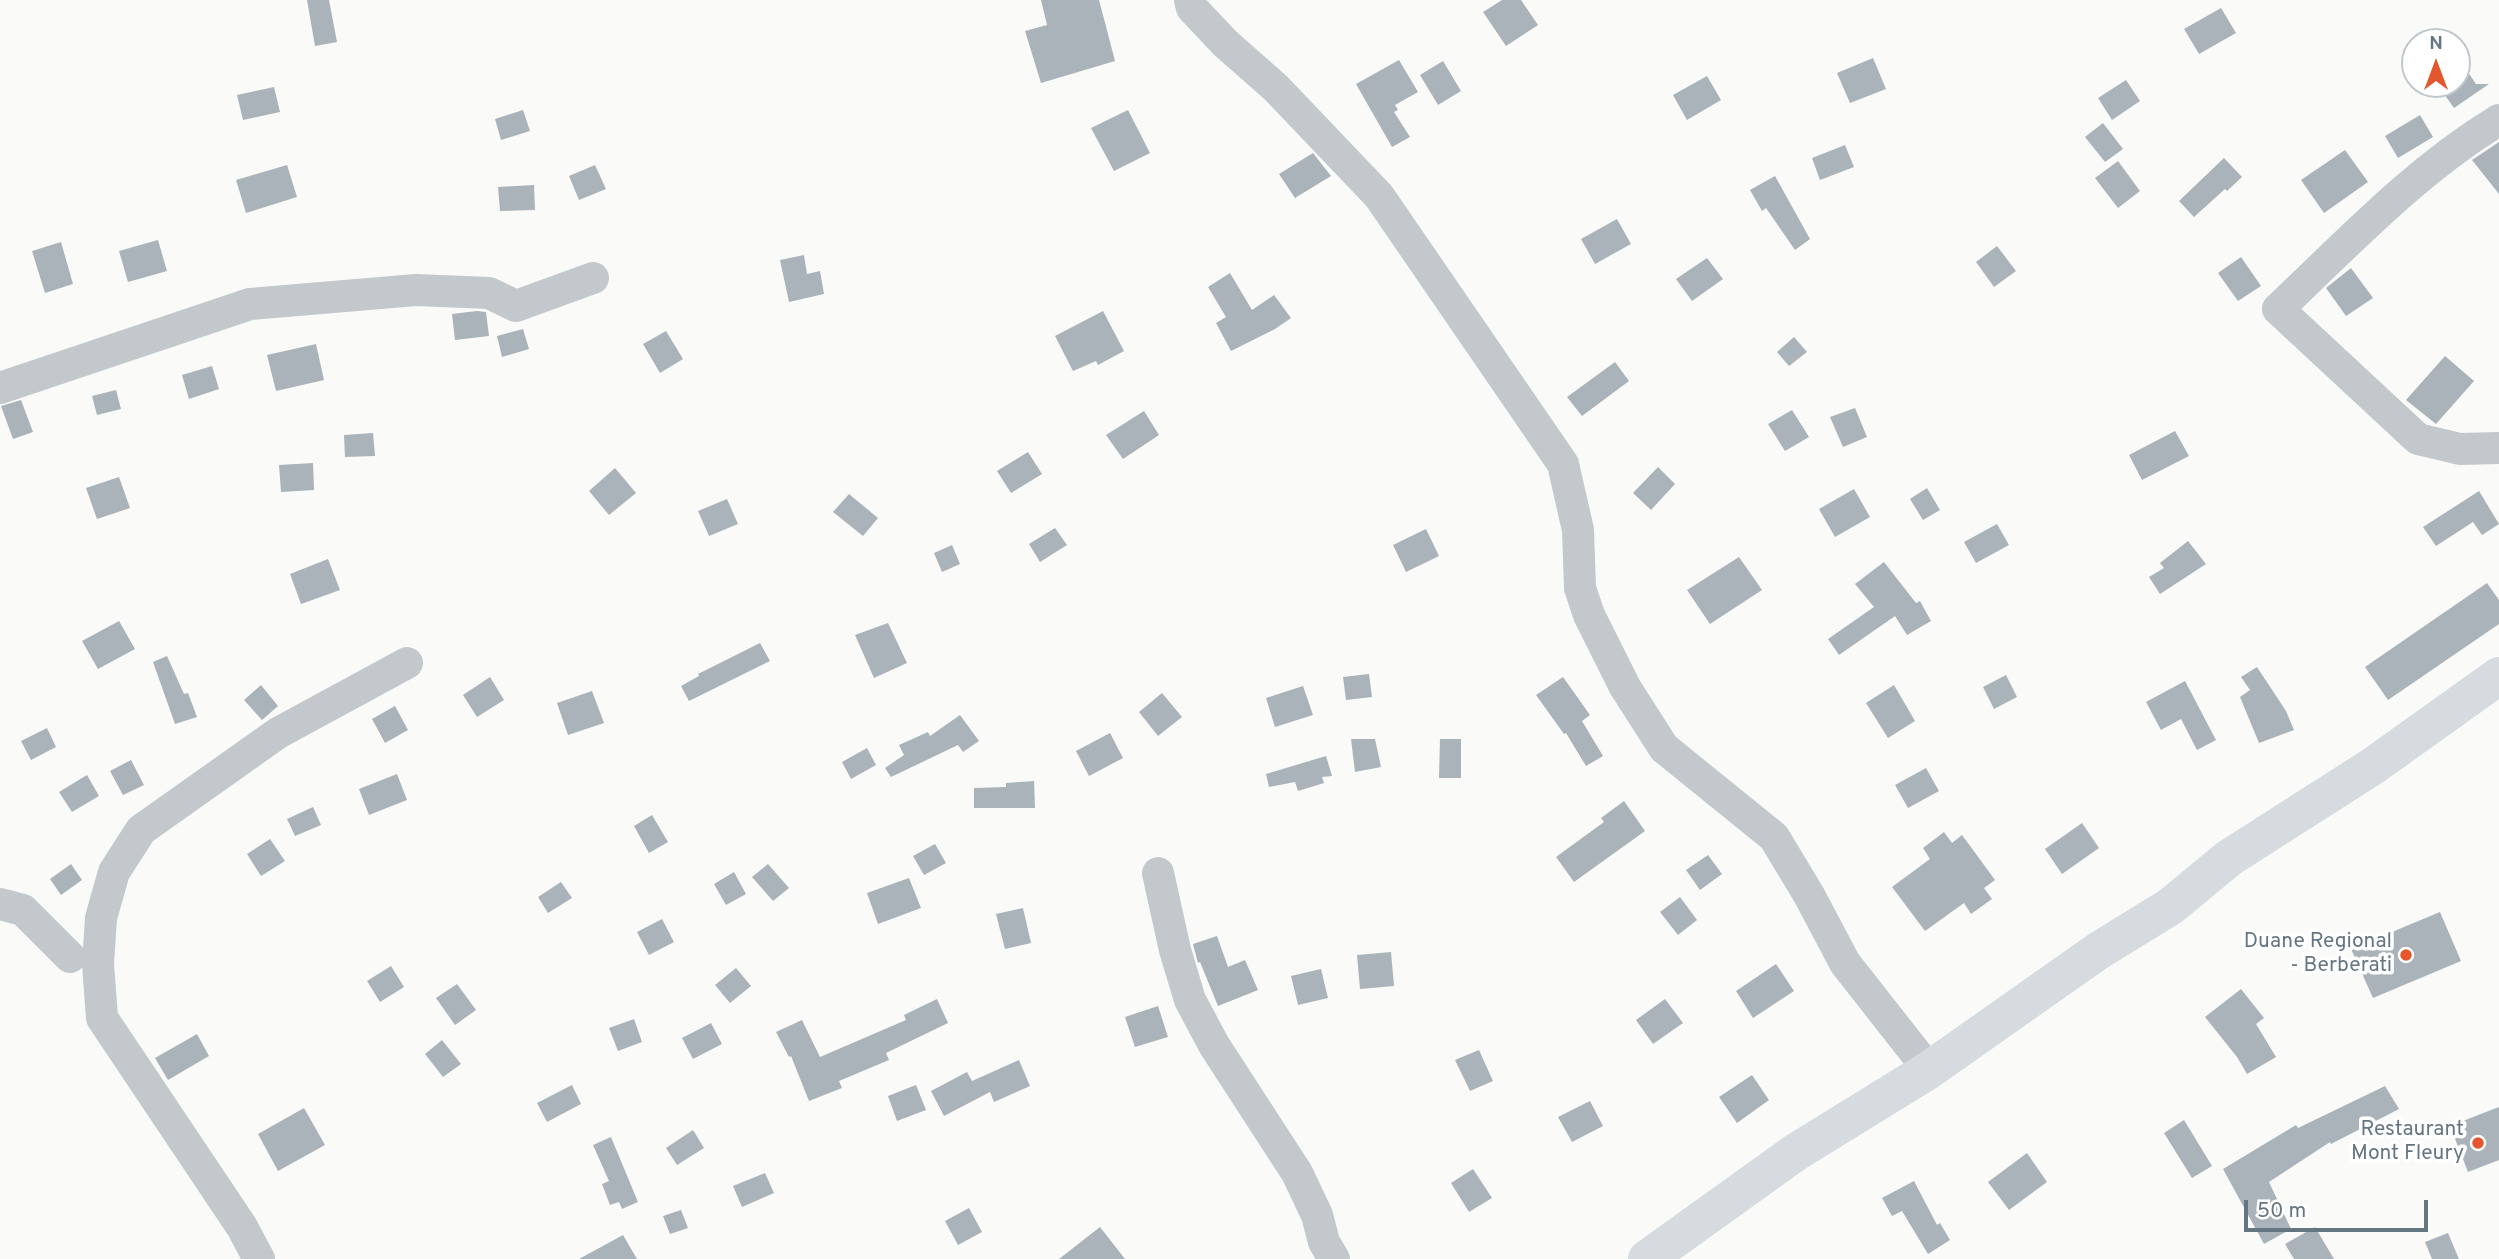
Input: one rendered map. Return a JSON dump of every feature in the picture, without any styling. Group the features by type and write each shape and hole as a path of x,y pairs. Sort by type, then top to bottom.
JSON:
{"main road":[{"path":"1647,1259 1796,1152 1929,1070 2098,951 2171,906 2229,858 2374,766 2499,676"}],"street":[{"path":"1190,0 1192,8 1225,43 1276,88 1379,196 1563,464 1578,530 1580,588 1589,615 1625,687 1664,748 1774,837 1810,895 1845,963 1929,1070"},
{"path":"2499,120 2461,143 2412,181 2278,309 2418,439 2460,449 2499,448"},
{"path":"0,388 250,304 416,290 489,293 516,306 593,278"},
{"path":"259,1259 242,1227 102,1018 98,964 101,918 114,872 141,830 278,733 407,663"},
{"path":"1158,873 1175,950 1190,1000 1214,1045 1297,1174 1317,1216 1324,1242 1334,1259"},
{"path":"0,904 23,910 69,957"}],"building":[{"path":"307,0 329,0 337,42 315,46"},
{"path":"1041,0 1099,0 1115,61 1041,83 1025,31 1047,25"},
{"path":"1502,0 1521,0 1538,25 1506,46 1483,12"},
{"path":"2221,8 2236,33 2199,54 2184,29"},
{"path":"1873,58 1886,89 1850,103 1837,73"},
{"path":"1399,60 1418,92 1395,105 1398,110 1394,112 1410,137 1392,147 1356,84"},
{"path":"1443,61 1461,91 1438,105 1420,75"},
{"path":"1707,76 1721,100 1687,120 1673,95"},
{"path":"2471,77 2476,84 2489,84 2471,96"},
{"path":"2126,80 2140,101 2112,120 2098,98"},
{"path":"274,87 280,112 243,120 237,95"},
{"path":"2447,98 2469,98 2454,108"},
{"path":"523,110 530,131 501,140 495,119"},
{"path":"1128,110 1150,153 1114,171 1091,128"},
{"path":"2420,115 2433,137 2398,158 2385,136"},
{"path":"2103,123 2123,149 2105,162 2085,137"},
{"path":"2499,142 2499,194 2472,160"},
{"path":"1845,145 1854,167 1820,180 1812,158"},
{"path":"2345,150 2368,182 2324,213 2301,180"},
{"path":"1313,153 1331,176 1295,198 1279,174"},
{"path":"2224,158 2242,177 2194,217 2179,201"},
{"path":"2118,161 2140,191 2118,208 2095,178"},
{"path":"287,165 297,197 246,213 236,180"},
{"path":"595,165 606,189 579,200 569,176"},
{"path":"1775,176 1810,239 1795,250 1766,208 1762,211 1750,190"},
{"path":"534,185 535,210 500,211 498,187"},
{"path":"1617,219 1631,244 1595,264 1581,239"},
{"path":"158,240 167,271 128,282 119,251"},
{"path":"61,242 73,284 45,293 32,251"},
{"path":"1997,246 2016,271 1994,287 1976,262"},
{"path":"804,255 807,274 820,271 824,294 789,302 780,260"},
{"path":"2241,257 2261,286 2238,301 2218,273"},
{"path":"1707,258 1723,279 1692,301 1676,279"},
{"path":"2351,268 2373,298 2346,316 2326,288"},
{"path":"1230,273 1252,310 1274,295 1291,318 1231,351 1216,323 1226,317 1208,287"},
{"path":"1103,311 1124,351 1098,365 1096,361 1073,371 1055,336"},
{"path":"486,312 489,336 455,340 452,314"},
{"path":"523,329 529,349 502,357 497,336"},
{"path":"666,331 683,359 660,373 643,344"},
{"path":"1794,337 1807,352 1789,366 1777,352"},
{"path":"316,344 324,380 276,391 267,355"},
{"path":"2445,356 2474,381 2436,424 2406,400"},
{"path":"1615,362 1629,381 1582,416 1567,397"},
{"path":"212,366 219,389 189,399 182,375"},
{"path":"116,390 121,409 97,415 92,396"},
{"path":"21,400 33,432 13,439 1,406"},
{"path":"1855,408 1867,437 1843,447 1830,417"},
{"path":"1792,410 1809,437 1785,451 1768,424"},
{"path":"1144,411 1159,435 1123,459 1106,435"},
{"path":"2175,431 2189,456 2142,480 2129,455"},
{"path":"373,433 375,456 345,457 344,435"},
{"path":"1028,452 1042,474 1011,493 997,471"},
{"path":"313,463 314,490 281,492 279,465"},
{"path":"1658,467 1675,484 1651,510 1633,493"},
{"path":"615,468 636,493 609,515 589,491"},
{"path":"119,477 130,508 97,519 86,488"},
{"path":"1927,488 1940,510 1923,520 1910,499"},
{"path":"1854,489 1870,517 1835,537 1819,509"},
{"path":"2479,491 2499,524 2482,535 2473,522 2436,546 2423,527"},
{"path":"849,494 878,518 863,536 833,512"},
{"path":"727,499 738,524 709,536 698,511"},
{"path":"1997,524 2009,545 1976,563 1964,542"},
{"path":"1055,528 1067,545 1040,562 1029,544"},
{"path":"1426,529 1439,556 1406,572 1393,545"},
{"path":"2188,541 2206,564 2160,594 2149,577 2164,568 2160,563"},
{"path":"952,545 960,564 942,572 934,553"},
{"path":"1739,557 1762,590 1710,624 1687,590"},
{"path":"328,559 340,590 301,604 290,574"},
{"path":"1884,562 1916,603 1920,601 1931,621 1907,635 1895,616 1839,655 1828,639 1874,607 1855,584"},
{"path":"2487,583 2499,600 2499,624 2388,700 2365,667"},
{"path":"119,621 135,649 98,669 82,641"},
{"path":"888,623 907,663 874,678 855,635"},
{"path":"760,643 770,661 689,701 681,686 699,676 698,674"},
{"path":"167,656 184,694 188,693 197,717 175,724 153,662"},
{"path":"2257,667 2286,711 2294,730 2259,743 2240,697 2250,690 2241,677"},
{"path":"1369,674 1372,697 1346,700 1343,677"},
{"path":"2006,675 2017,697 1994,709 1983,687"},
{"path":"490,677 504,700 477,717 463,695"},
{"path":"1563,677 1590,715 1582,721 1603,756 1586,766 1566,733 1564,734 1536,695"},
{"path":"2185,681 2216,740 2197,750 2181,719 2161,730 2146,702"},
{"path":"261,685 278,706 262,720 244,700"},
{"path":"1894,685 1915,721 1888,738 1866,703"},
{"path":"1303,686 1313,715 1275,727 1266,698"},
{"path":"592,691 604,723 568,735 557,703"},
{"path":"1162,693 1182,717 1158,736 1139,712"},
{"path":"395,706 408,730 385,743 372,719"},
{"path":"960,715 979,741 963,752 958,745 891,777 885,768 904,755 899,745 928,732 930,736"},
{"path":"47,728 56,747 31,760 21,741"},
{"path":"1110,733 1123,758 1089,776 1076,751"},
{"path":"1351,739 1375,739 1381,767 1355,772"},
{"path":"1440,739 1461,739 1461,778 1439,778"},
{"path":"867,748 876,765 851,779 842,762"},
{"path":"1326,756 1332,776 1322,777 1324,783 1298,791 1295,782 1269,787 1266,774"},
{"path":"131,760 144,785 123,795 110,771"},
{"path":"1926,768 1939,791 1908,808 1895,785"},
{"path":"397,774 407,800 369,815 359,789"},
{"path":"87,775 99,796 72,812 59,792"},
{"path":"1034,781 1035,808 974,808 974,788 1006,787 1006,783"},
{"path":"1624,801 1645,831 1574,882 1556,857 1604,822 1601,818"},
{"path":"313,807 321,825 295,836 287,819"},
{"path":"652,815 668,842 649,853 634,826"},
{"path":"2082,823 2099,848 2062,874 2045,849"},
{"path":"1944,832 1952,843 1962,835 1995,880 1984,888 1992,899 1971,914 1964,903 1925,931 1892,887 1930,859 1923,848"},
{"path":"270,839 285,861 261,876 247,854"},
{"path":"935,844 946,863 924,875 913,856"},
{"path":"1708,855 1722,874 1700,890 1686,870"},
{"path":"71,864 82,880 61,895 50,879"},
{"path":"768,864 789,888 773,901 752,877"},
{"path":"734,872 746,894 726,905 714,884"},
{"path":"909,878 921,908 878,924 867,893"},
{"path":"561,882 572,898 548,913 538,897"},
{"path":"1680,897 1697,920 1678,935 1660,912"},
{"path":"1023,908 1031,943 1005,949 996,914"},
{"name":"Duane Regional - Berberati","path":"2440,912 2461,961 2373,998 2351,949"},
{"path":"662,919 674,942 649,955 637,932"},
{"path":"1217,936 1228,967 1245,960 1258,990 1218,1006 1200,962 1198,963 1193,944"},
{"path":"1391,952 1394,986 1360,989 1357,955"},
{"path":"1776,964 1794,991 1753,1018 1736,991"},
{"path":"391,966 404,987 380,1002 367,981"},
{"path":"736,968 751,986 730,1003 715,985"},
{"path":"1321,969 1328,998 1298,1005 1291,976"},
{"path":"457,984 476,1010 455,1025 436,998"},
{"path":"2241,989 2264,1018 2256,1024 2276,1057 2247,1074 2205,1017"},
{"path":"937,999 948,1023 886,1053 889,1060 839,1081 842,1088 809,1101 791,1056 789,1057 776,1032 802,1020 820,1057 906,1020 904,1015"},
{"path":"1665,999 1683,1023 1653,1044 1636,1020"},
{"path":"1158,1006 1168,1037 1135,1047 1125,1017"},
{"path":"634,1019 642,1042 618,1051 609,1028"},
{"path":"711,1023 722,1044 693,1059 682,1038"},
{"path":"197,1034 209,1056 168,1080 155,1058"},
{"path":"442,1040 461,1064 443,1077 425,1054"},
{"path":"1479,1050 1493,1081 1470,1091 1455,1060"},
{"path":"1019,1060 1030,1086 994,1102 990,1092 944,1116 931,1091 967,1072 972,1081"},
{"path":"1752,1075 1769,1100 1737,1123 1719,1097"},
{"path":"572,1085 581,1104 547,1122 537,1103"},
{"path":"916,1085 926,1110 897,1121 888,1096"},
{"path":"2385,1086 2399,1109 2331,1144 2330,1142 2269,1182 2291,1229 2264,1244 2223,1169 2296,1125 2298,1128"},
{"path":"1590,1101 1603,1126 1572,1142 1558,1117"},
{"name":"Restaurant Mont Fleury","path":"2499,1107 2499,1160 2468,1172 2450,1126"},
{"path":"304,1108 325,1145 278,1171 258,1134"},
{"path":"2184,1120 2212,1166 2192,1178 2164,1133"},
{"path":"693,1130 704,1148 677,1165 666,1148"},
{"path":"611,1137 638,1202 622,1209 619,1202 610,1205 602,1184 609,1181 593,1145"},
{"path":"2027,1153 2047,1182 2009,1210 1988,1182"},
{"path":"1473,1169 1492,1198 1469,1212 1451,1183"},
{"path":"765,1173 774,1193 742,1207 733,1186"},
{"path":"1914,1181 1937,1225 1940,1223 1950,1240 1928,1254 1902,1211 1892,1216 1882,1198"},
{"path":"969,1208 982,1232 958,1245 945,1221"},
{"path":"681,1210 688,1228 670,1234 663,1216"},
{"path":"1100,1227 1125,1259 1059,1259"},
{"path":"2315,1227 2334,1259 2294,1259 2285,1244"},
{"path":"2448,1233 2459,1259 2432,1259 2425,1242"},
{"path":"623,1235 637,1259 579,1259"}],"place":[{"name":"Duane Regional - Berberati","path":"2406,955"},
{"name":"Restaurant Mont Fleury","path":"2478,1143"}]}
